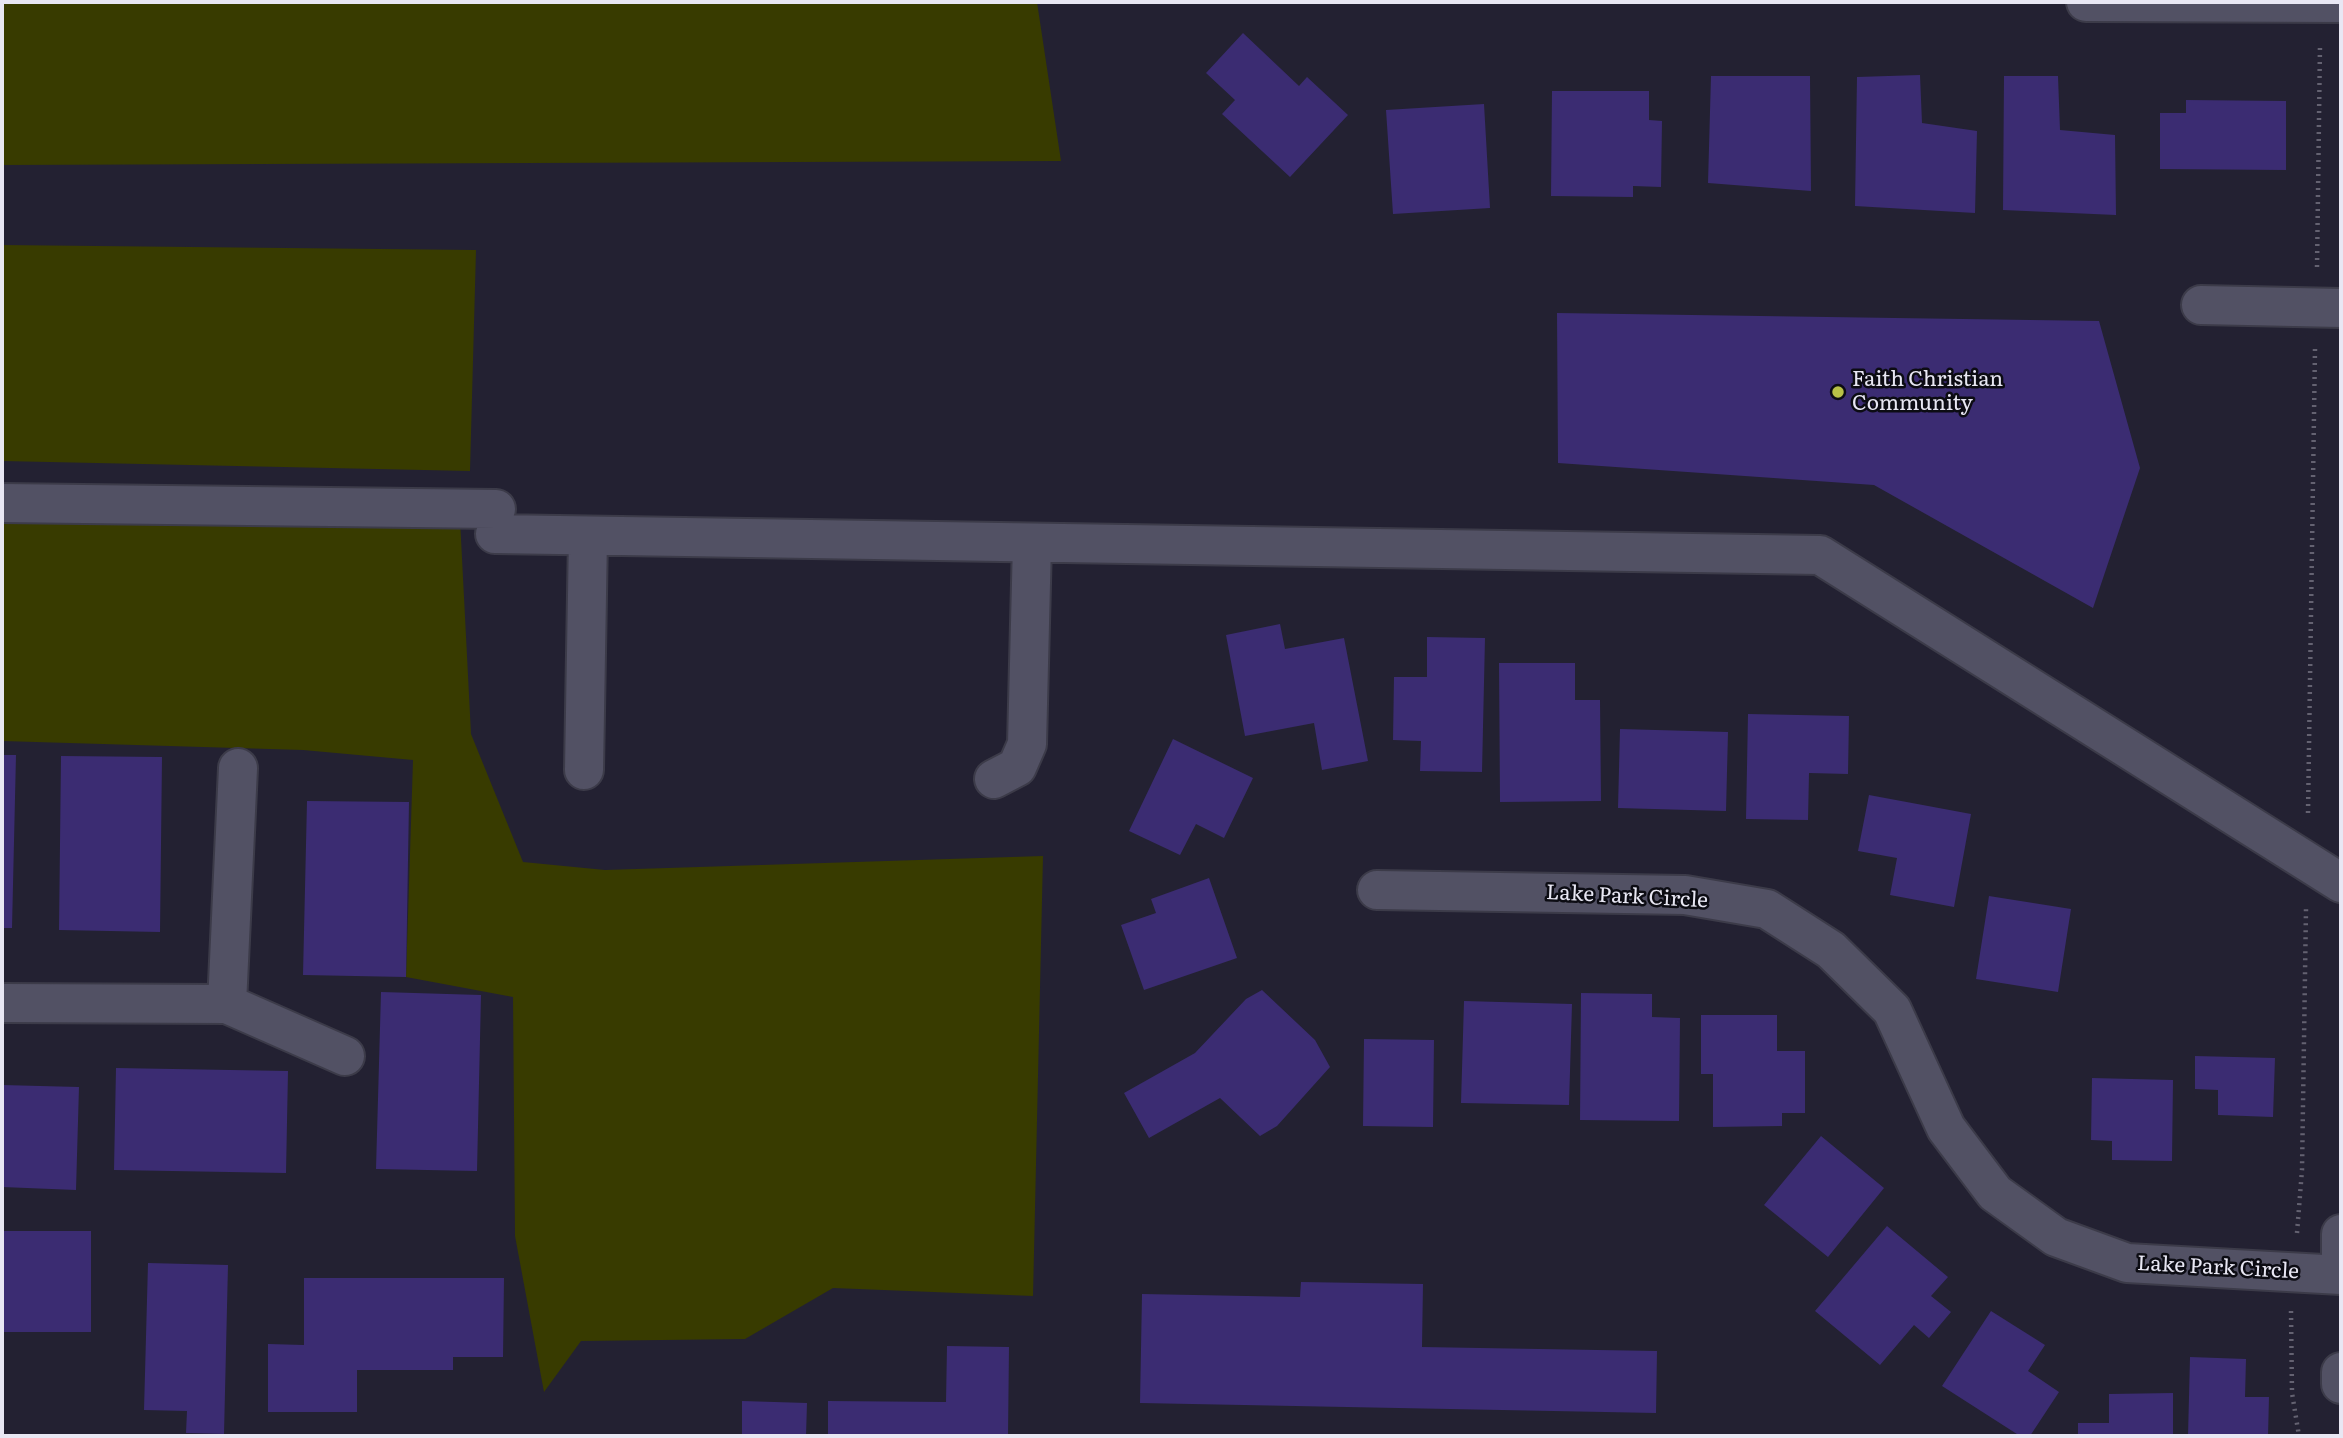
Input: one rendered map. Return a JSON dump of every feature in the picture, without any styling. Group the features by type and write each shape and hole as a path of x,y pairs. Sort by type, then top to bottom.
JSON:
{"street":[{"path":"2086,2 2331,3"},
{"path":"2201,305 2329,308"},
{"path":"2,503 496,521 588,536 1820,555 2341,883"},
{"path":"584,770 588,536"},
{"path":"994,779 1017,767 1027,744 1032,543"},
{"path":"227,1004 238,768"},
{"name":"Lake Park Circle","path":"1377,890 1685,895 1767,909 1831,950 1892,1010 1946,1128 1995,1194 2056,1237 2127,1263 2341,1275"},
{"path":"2,1003 227,1004 345,1056"},
{"path":"2341,1234 2341,1255"},
{"path":"2341,1372 2341,1384"}],"path":[{"path":"2299,1436 2292,1393 2291,1304 2302,1170 2307,862 2329,308 2331,3"}],"shaded area":[{"path":"2,2 1037,2 1061,161 2,165"},
{"path":"2,245 476,250 470,471 2,461"},
{"path":"2,506 460,519 471,734 523,862 605,870 1043,856 1033,1296 833,1288 745,1339 581,1341 544,1392 515,1236 513,997 406,977 413,760 303,750 2,741"}],"building":[{"path":"1243,33 1299,86 1307,77 1348,115 1290,177 1222,114 1235,100 1206,73"},
{"path":"1920,75 1922,123 1977,131 1975,213 1855,206 1857,77"},
{"path":"1711,76 1810,76 1811,191 1708,183"},
{"path":"2004,76 2058,76 2060,130 2115,135 2116,215 2003,210"},
{"path":"1552,91 1649,91 1649,120 1662,121 1661,187 1633,186 1633,197 1551,196"},
{"path":"2186,100 2286,101 2286,170 2160,169 2160,113 2186,113"},
{"path":"1484,104 1490,208 1393,214 1386,110"},
{"name":"Faith Christian Community","path":"1557,313 2099,321 2140,468 2093,608 1874,485 1558,463"},
{"path":"1280,624 1285,649 1344,638 1368,761 1322,770 1314,723 1245,736 1226,635"},
{"path":"1427,637 1485,638 1482,772 1420,771 1421,741 1393,740 1394,677 1427,677"},
{"path":"1499,663 1575,663 1575,700 1600,700 1601,801 1500,802"},
{"path":"1748,714 1849,716 1848,774 1809,773 1808,820 1746,819"},
{"path":"1620,729 1728,732 1726,811 1618,808"},
{"path":"1173,739 1253,778 1224,838 1196,824 1180,855 1129,831"},
{"path":"2,755 16,755 12,928 2,928"},
{"path":"61,756 162,757 160,932 59,930"},
{"path":"1869,795 1971,814 1954,907 1890,895 1897,858 1858,851"},
{"path":"307,801 409,802 406,977 303,975"},
{"path":"1209,878 1237,958 1144,990 1121,925 1156,913 1151,899"},
{"path":"1989,896 2071,909 2058,992 1976,979"},
{"path":"1262,990 1315,1040 1330,1067 1277,1126 1260,1136 1220,1098 1149,1138 1124,1093 1195,1053 1246,999"},
{"path":"381,992 481,995 477,1171 376,1169"},
{"path":"1581,993 1652,994 1652,1017 1680,1018 1679,1121 1580,1120"},
{"path":"1464,1001 1572,1004 1569,1105 1461,1103"},
{"path":"1701,1015 1777,1015 1777,1051 1805,1051 1805,1113 1782,1113 1782,1126 1713,1127 1713,1074 1701,1074"},
{"path":"1364,1039 1434,1040 1433,1127 1363,1126"},
{"path":"2195,1056 2275,1058 2273,1117 2218,1115 2218,1090 2195,1089"},
{"path":"116,1068 288,1071 286,1173 114,1170"},
{"path":"2092,1078 2173,1080 2172,1161 2112,1160 2112,1141 2091,1140"},
{"path":"2,1085 79,1087 76,1190 2,1187"},
{"path":"1821,1136 1884,1188 1828,1257 1764,1205"},
{"path":"1887,1226 1948,1277 1931,1296 1951,1312 1929,1338 1914,1325 1880,1365 1815,1311"},
{"path":"2,1231 91,1231 91,1332 2,1332"},
{"path":"148,1263 228,1265 224,1434 186,1433 187,1411 144,1410"},
{"path":"304,1278 504,1278 503,1357 453,1357 453,1370 357,1370 357,1412 268,1412 268,1344 304,1345"},
{"path":"1301,1282 1423,1284 1422,1347 1657,1351 1656,1413 1140,1403 1142,1294 1300,1297"},
{"path":"1991,1311 2045,1345 2028,1371 2059,1392 2030,1436 2020,1436 1942,1386"},
{"path":"947,1346 1009,1347 1008,1436 828,1436 828,1401 946,1402"},
{"path":"2190,1357 2246,1359 2245,1397 2269,1397 2268,1436 2188,1436"},
{"path":"2173,1393 2173,1436 2078,1436 2078,1423 2109,1423 2109,1394"},
{"path":"742,1401 807,1403 806,1436 742,1435"}],"place":[{"name":"Faith Christian Community","path":"1838,392"}]}
